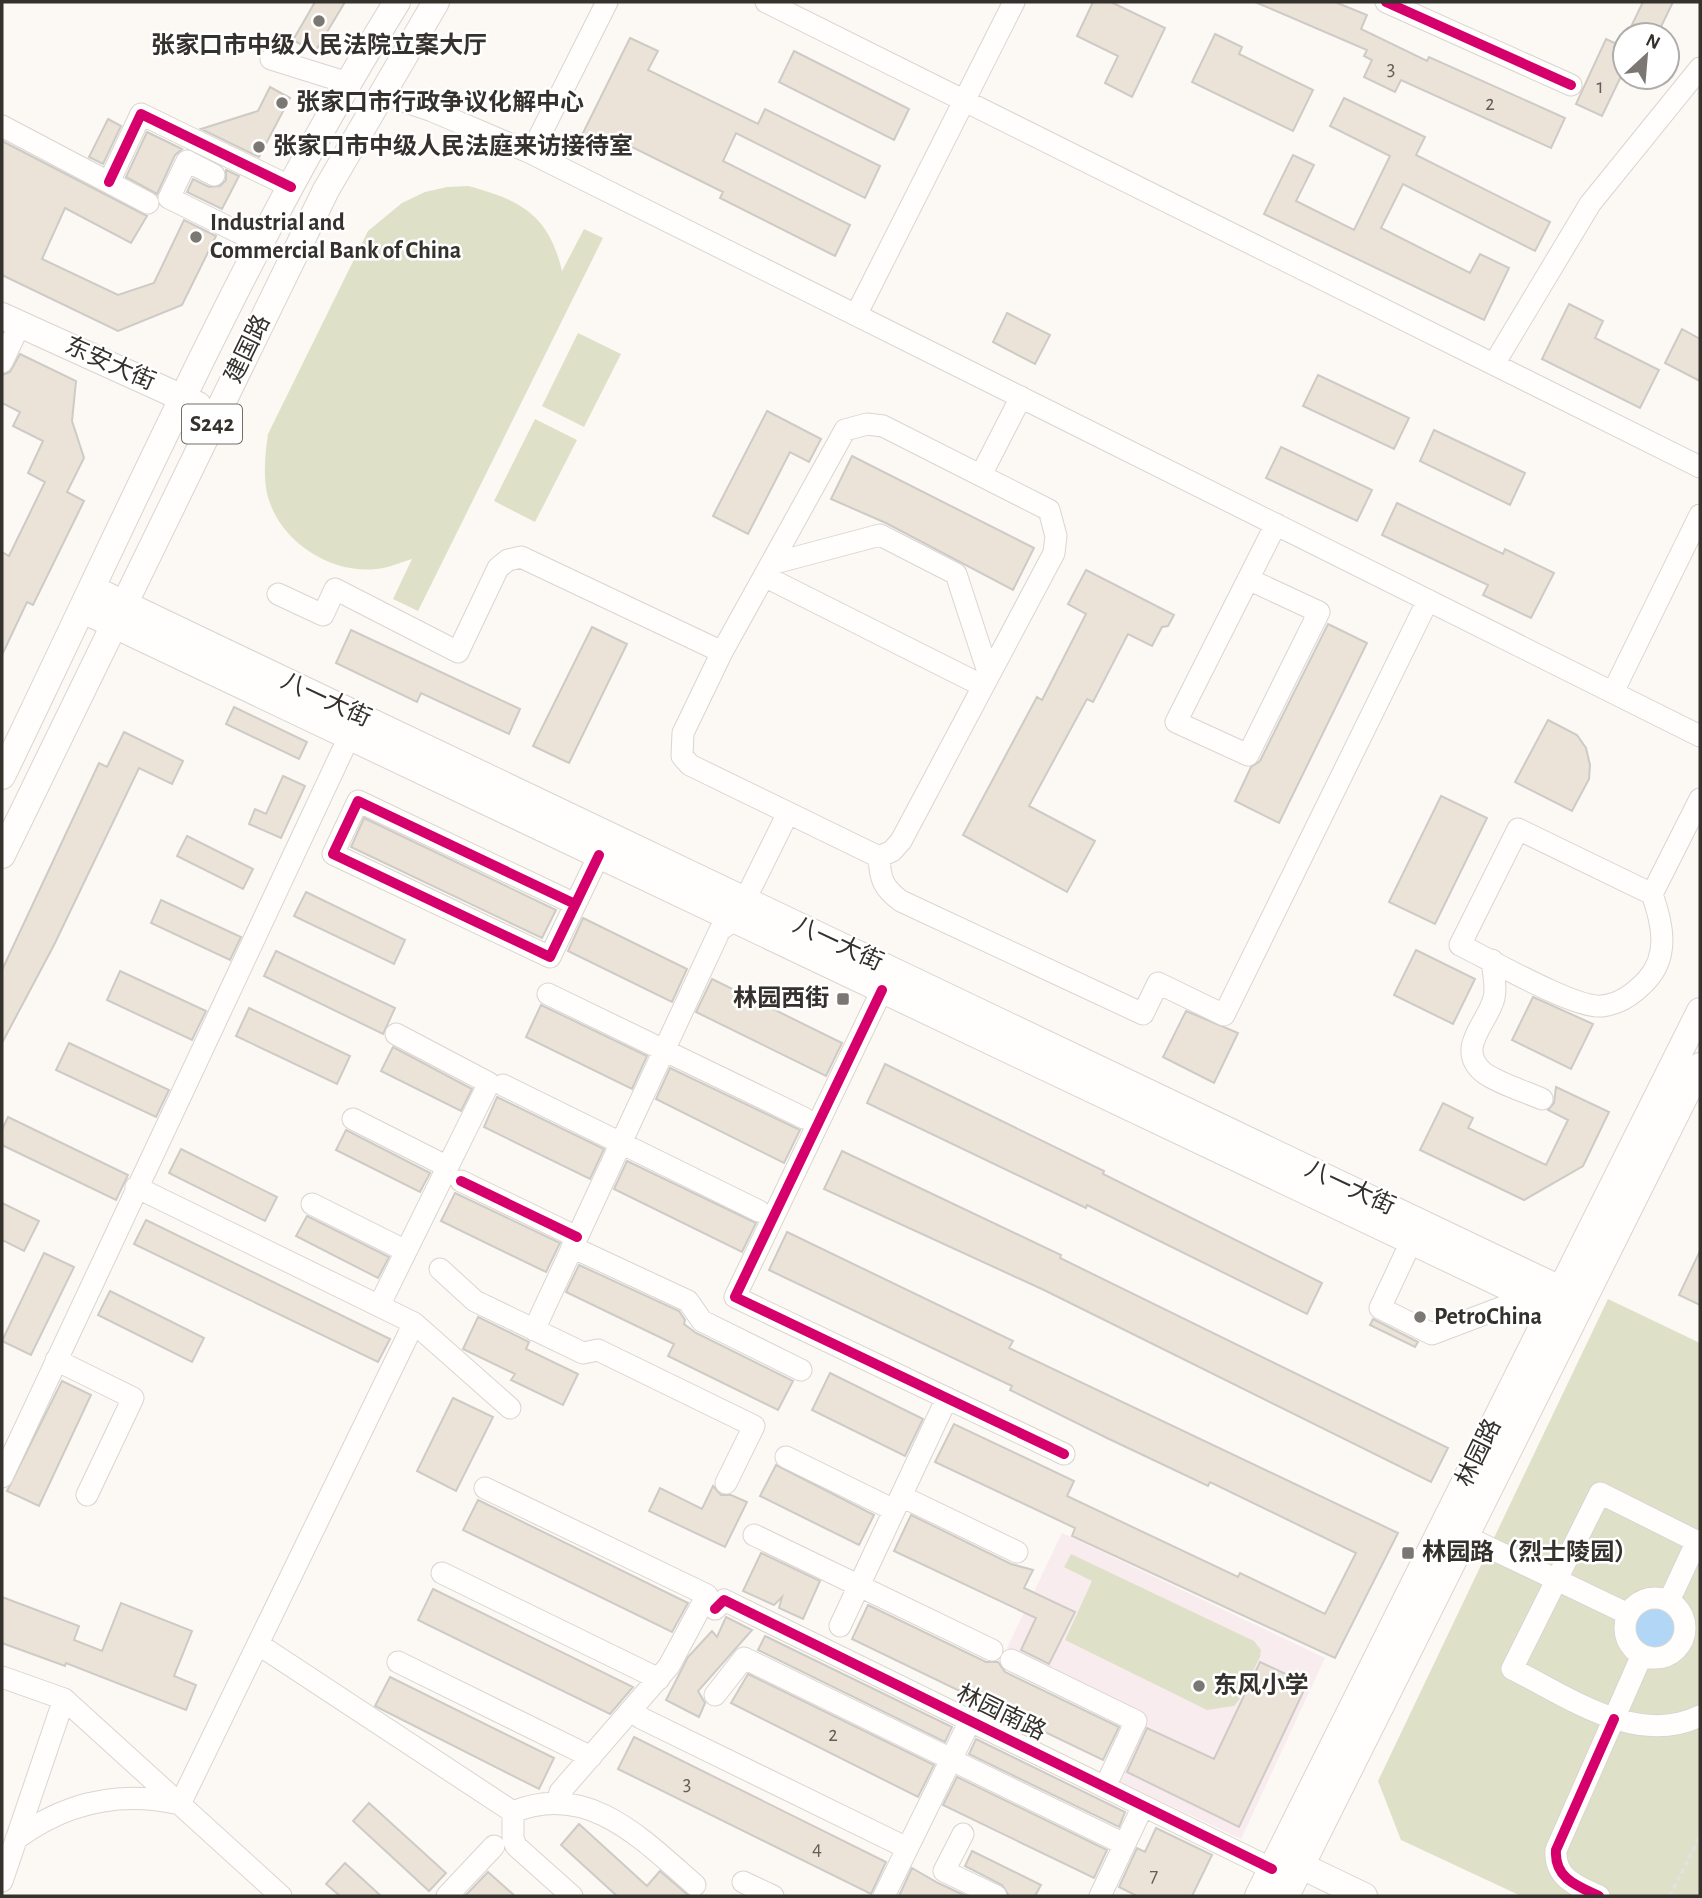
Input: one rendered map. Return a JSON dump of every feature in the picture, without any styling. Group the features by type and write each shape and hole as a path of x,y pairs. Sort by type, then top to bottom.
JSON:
{"main road":[{"name":"建国路","path":"2,776 260,243 348,83 397,2"},
{"name":"建国路","path":"2,855 326,190 436,2"},
{"path":"348,83 382,94"},
{"name":"东安大街","path":"11,320 217,414"},
{"name":"八一大街","path":"88,599 1556,1298"},
{"name":"八一大街","path":"354,726 599,855 740,910 888,993 1416,1232"},
{"name":"林园路","path":"1286,1896 1284,1863 1556,1298 1693,1069 1700,1011"},
{"name":"林园路","path":"1258,1896 1284,1863 1465,1536 1556,1298"},
{"path":"1284,1863 1364,1896"}],"street":[{"path":"531,153 607,2"},
{"path":"766,2 1700,467"},
{"path":"856,315 1014,2"},
{"path":"1386,2 1571,85"},
{"path":"271,59 348,83"},
{"path":"1494,364 1590,204 1700,68"},
{"path":"382,94 430,110 531,153 1700,736"},
{"path":"109,182 141,114 291,187"},
{"path":"2,126 148,202"},
{"path":"214,175 187,162 169,198 260,243"},
{"path":"2,362 11,320"},
{"path":"981,475 1021,397"},
{"path":"856,425 883,426 1049,510 1056,536 1054,553 901,841 892,851 879,857 690,765 682,756 683,733 722,652 845,430 856,425"},
{"path":"1613,692 1700,515"},
{"path":"1248,579 1319,612 1248,755 1176,722 1248,579 1276,524"},
{"path":"768,570 880,535 956,574 986,681"},
{"path":"278,594 323,615 335,589 458,652 498,568 508,560 521,557 722,652"},
{"path":"768,570 986,681"},
{"path":"879,857 880,875 886,890 901,901 1143,1014 1158,983 1224,1015 1428,600"},
{"path":"2,1477 354,726"},
{"path":"1652,894 1700,799"},
{"path":"575,904 358,801 333,854 550,957 599,855"},
{"path":"534,1330 720,930 740,910 788,813"},
{"path":"1518,829 1652,894 1661,919 1663,939 1660,956 1652,975 1622,1001 1587,1006 1460,945 1518,829"},
{"path":"1492,960 1495,987 1493,1001 1471,1046 1474,1058 1483,1072 1542,1099"},
{"path":"787,1218 888,993"},
{"path":"888,993 735,1297 1064,1454"},
{"path":"548,994 804,1118"},
{"path":"379,1306 406,1251 454,1174 489,1083 396,1034"},
{"path":"503,1085 759,1211"},
{"path":"353,1119 575,1242 688,1301 702,1321 801,1370"},
{"path":"136,1187 414,1323 510,1408"},
{"path":"312,1204 406,1251"},
{"path":"1416,1232 1380,1308 1432,1334 1556,1298"},
{"path":"440,1269 475,1301 583,1353 598,1350 754,1426 726,1483"},
{"path":"180,1804 414,1323"},
{"path":"56,1360 133,1398 87,1495"},
{"path":"839,1626 947,1398"},
{"path":"786,1457 1017,1552"},
{"path":"485,1488 706,1595 683,1643 659,1679 560,1792 558,1801"},
{"path":"1669,1601 1699,1542 1600,1493 1512,1669 1635,1726 1661,1728 1700,1716"},
{"path":"754,1535 992,1650"},
{"path":"1465,1536 1628,1614"},
{"path":"442,1573 659,1679"},
{"path":"1651,1598 1669,1601 1684,1616 1691,1647 1664,1657 1642,1655 1629,1644 1626,1634 1628,1614 1642,1601 1651,1598"},
{"name":"林园南路","path":"715,1609 724,1600 1143,1806 1284,1863"},
{"path":"258,1644 513,1812 558,1801 578,1805 616,1821 637,1835 695,1885"},
{"path":"1599,1896 1571,1883 1555,1863 1563,1829 1642,1655"},
{"path":"715,1695 744,1658 1124,1844"},
{"path":"1011,1660 1136,1721 1105,1787"},
{"path":"398,1662 591,1757"},
{"path":"2,1677 64,1699 281,1896"},
{"path":"2,1881 64,1699"},
{"path":"641,1718 907,1848"},
{"path":"884,1896 955,1761 970,1721"},
{"path":"16,1839 53,1816 99,1800 121,1796 151,1797 180,1804"},
{"path":"1101,1896 1143,1806"},
{"path":"513,1812 513,1838 516,1846 572,1896"},
{"path":"963,1834 944,1871 996,1896"},
{"path":"447,1896 494,1846"},
{"path":"743,1882 773,1896"}],"path":[{"path":"1671,1896 1700,1836"}],"shaded area":[{"name":"东风小学","path":"1062,1533 1325,1658 1241,1839 1114,1779 1144,1714 1007,1648"}],"green space":[{"path":"468,186 503,197 530,213 541,223 549,236 562,271 584,229 603,238 418,611 393,599 412,559 376,569 343,567 312,553 286,531 267,495 267,442 268,434 368,231 402,203 425,192"},
{"path":"578,333 621,354 584,427 542,406"},
{"path":"535,419 577,440 535,522 494,501"},
{"path":"1608,1299 1700,1343 1700,1896 1521,1896 1401,1840 1378,1781"},
{"path":"1071,1554 1254,1641 1261,1650 1260,1657 1234,1706 1207,1710 1065,1640 1092,1581 1064,1567"}],"water":[{"path":"1655,1605 1664,1606 1671,1611 1676,1618 1676,1636 1671,1643 1664,1648 1655,1649 1646,1648 1639,1643 1634,1636 1633,1627 1634,1618 1639,1611 1646,1606"}],"building":[{"name":"张家口市中级人民法院立案大厅","path":"315,2 345,2 315,52 293,40"},
{"path":"1093,2 1111,2 1165,28 1132,97 1105,83 1118,56 1077,36"},
{"path":"1255,2 1335,2 1367,15 1361,29 1427,61 1429,57 1565,118 1551,148 1401,80 1395,92 1364,77 1372,60 1364,56 1367,50"},
{"path":"1643,2 1673,2 1664,21 1634,21"},
{"path":"1215,34 1242,47 1239,54 1313,90 1293,131 1192,82"},
{"path":"630,38 658,51 648,70 758,124 765,109 880,166 865,198 736,133 723,161 850,225 835,256 720,198 723,192 614,138 609,149 582,135"},
{"path":"1606,39 1611,41 1611,91 1614,91 1602,116 1576,104"},
{"path":"794,51 909,109 894,140 779,82"},
{"path":"270,87 290,98 259,157 201,129 258,111"},
{"path":"1344,98 1425,137 1416,155 1550,222 1535,251 1403,184 1381,228 1470,273 1480,254 1509,268 1484,320 1264,214 1293,155 1314,165 1296,201 1354,230 1390,156 1330,126"},
{"path":"108,119 121,126 103,164 89,157"},
{"path":"147,132 182,149 175,155 157,194 126,177"},
{"path":"2,141 147,216 131,243 65,208 42,259 118,295 154,283 184,220 216,236 182,305 118,331 2,275"},
{"path":"226,170 239,176 222,209 187,192 193,179 209,187 220,186 226,180"},
{"path":"1569,304 1603,321 1595,338 1659,370 1640,408 1542,359"},
{"path":"1007,313 1050,335 1035,364 993,342"},
{"path":"1682,329 1700,339 1700,381 1665,363"},
{"path":"20,354 76,381 72,421 84,458 67,492 84,501 33,605 27,602 2,655 2,552 9,556 45,482 28,473 43,441 13,426 20,412 2,403 2,375 10,372"},
{"path":"1318,375 1409,418 1394,449 1303,406"},
{"path":"767,411 821,439 809,462 790,452 748,534 713,516"},
{"path":"1434,430 1525,473 1510,505 1420,461"},
{"path":"1281,447 1372,490 1357,521 1266,478"},
{"path":"852,456 1034,548 1013,590 886,523 831,499"},
{"path":"1397,503 1503,554 1505,549 1554,573 1531,618 1483,595 1488,585 1382,535"},
{"path":"1086,570 1174,615 1168,626 1162,627 1152,646 1128,634 1093,702 1087,699 1029,806 1095,841 1067,892 963,835 1037,697 1042,700 1086,614 1068,604"},
{"path":"1328,624 1367,643 1279,823 1235,801 1251,767 1260,761"},
{"path":"592,627 627,644 569,763 533,746"},
{"path":"351,630 520,709 509,734 421,693 417,702 336,663"},
{"path":"234,707 307,742 299,759 226,724"},
{"path":"1548,720 1577,735 1586,748 1590,765 1589,779 1572,811 1515,782"},
{"path":"124,732 183,761 172,784 139,768 54,945 2,1043 2,970 99,763 107,767"},
{"path":"283,776 305,786 281,838 249,824 255,809 266,814"},
{"path":"1441,796 1487,818 1435,924 1389,902"},
{"path":"364,818 556,910 542,938 351,847"},
{"path":"187,836 253,869 243,889 177,856"},
{"path":"306,892 405,940 394,964 294,916"},
{"path":"161,900 241,937 230,960 151,923"},
{"path":"583,918 687,969 672,1002 568,951"},
{"path":"1416,950 1475,979 1453,1024 1394,995"},
{"path":"276,951 395,1008 383,1034 264,976"},
{"path":"120,971 206,1011 192,1040 107,1000"},
{"path":"712,979 842,1043 826,1076 696,1012"},
{"path":"1533,997 1593,1024 1571,1069 1512,1040"},
{"path":"541,1005 647,1056 632,1089 526,1037"},
{"path":"249,1008 350,1056 337,1084 236,1036"},
{"path":"1186,1011 1238,1033 1214,1083 1163,1057"},
{"path":"69,1043 169,1090 156,1117 56,1070"},
{"path":"393,1047 472,1089 461,1111 381,1071"},
{"path":"885,1064 1104,1171 1103,1174 1322,1283 1307,1314 1087,1205 1086,1208 867,1103"},
{"path":"670,1068 800,1130 784,1163 656,1099"},
{"path":"1556,1087 1609,1112 1583,1166 1524,1200 1420,1150 1443,1103 1473,1118 1468,1128 1546,1165 1568,1120 1548,1110 1554,1103"},
{"path":"497,1097 604,1149 590,1179 484,1127"},
{"path":"8,1117 128,1175 116,1200 2,1145 2,1130"},
{"path":"346,1130 430,1173 420,1192 336,1150"},
{"path":"181,1149 277,1197 265,1221 169,1173"},
{"path":"842,1151 1061,1255 1060,1258 1448,1448 1431,1482 1044,1290 824,1189"},
{"path":"627,1161 756,1223 742,1252 614,1189"},
{"path":"455,1193 560,1243 546,1272 441,1221"},
{"path":"2,1203 39,1221 24,1251 2,1240"},
{"path":"307,1216 389,1257 378,1278 296,1236"},
{"path":"146,1220 390,1339 378,1362 134,1244"},
{"path":"787,1232 1013,1341 1009,1348 1398,1533 1335,1658 1072,1536 1075,1528 935,1462 954,1424 1074,1481 1067,1496 1238,1577 1240,1573 1325,1614 1356,1553 1210,1482 1208,1486 1107,1438 1010,1390 1012,1386 769,1270"},
{"path":"1700,1251 1700,1305 1679,1295"},
{"path":"44,1253 74,1267 31,1355 2,1341"},
{"path":"579,1265 679,1311 685,1320 684,1324 696,1333 793,1381 778,1410 668,1356 674,1344 566,1292"},
{"path":"110,1291 204,1338 192,1362 98,1315"},
{"path":"478,1317 529,1342 526,1349 578,1374 563,1405 511,1380 515,1374 463,1349"},
{"path":"1373,1319 1418,1342 1415,1347 1370,1325"},
{"path":"830,1373 923,1419 905,1456 812,1410"},
{"path":"62,1381 91,1395 39,1506 7,1491"},
{"path":"453,1398 493,1417 456,1491 417,1471"},
{"path":"776,1465 874,1515 859,1545 760,1496"},
{"path":"713,1486 721,1495 731,1495 747,1502 725,1547 649,1511 660,1488 702,1509"},
{"path":"478,1500 688,1603 672,1632 463,1530"},
{"path":"911,1515 1011,1564 1033,1570 1024,1588 1075,1612 1049,1664 1021,1650 1036,1618 894,1551"},
{"path":"761,1553 820,1581 803,1619 779,1608 782,1597 774,1605 743,1591"},
{"path":"433,1589 633,1687 610,1714 418,1620"},
{"path":"2,1597 79,1626 74,1640 102,1651 121,1603 192,1631 174,1676 196,1685 186,1710 66,1663 65,1666 2,1643"},
{"path":"868,1605 986,1662 998,1662 1005,1672 1119,1727 1103,1760 852,1639"},
{"path":"726,1617 752,1630 698,1691 705,1703 699,1717 666,1700 688,1657 712,1631 717,1637"},
{"path":"765,1636 952,1727 945,1742 758,1650"},
{"path":"1260,1662 1307,1684 1239,1827 1127,1772 1147,1728 1214,1759"},
{"path":"748,1674 934,1765 918,1797 731,1703"},
{"path":"390,1677 554,1758 539,1789 375,1706"},
{"path":"634,1737 886,1862 871,1894 618,1769"},
{"path":"976,1739 1125,1812 1119,1827 969,1754"},
{"path":"957,1777 1107,1850 1094,1878 943,1805"},
{"path":"369,1803 446,1873 429,1891 353,1821"},
{"path":"579,1824 647,1886 660,1871 689,1896 617,1896 561,1845"},
{"path":"1156,1828 1212,1855 1192,1896 1137,1896 1119,1887 1137,1848 1145,1852"},
{"path":"972,1851 1041,1885 1035,1896 1009,1896 1002,1885 965,1866"},
{"path":"345,1863 381,1896 340,1896 326,1884"},
{"path":"912,1868 938,1883 966,1896 899,1896"},
{"path":"488,1872 515,1896 465,1896"}],"cycle path":[{"path":"1386,2 1571,85"},
{"path":"109,182 141,114 291,187"},
{"path":"575,904 358,801 333,854 550,957 599,855"},
{"path":"882,990 735,1297 1064,1454"},
{"path":"461,1181 577,1237"},
{"path":"715,1609 724,1600 1272,1869"},
{"path":"1599,1896 1568,1880 1559,1868 1556,1850 1614,1719"}],"place":[{"name":"张家口市中级人民法院立案大厅","path":"319,21"},
{"name":"张家口市行政争议化解中心","path":"282,103"},
{"name":"张家口市中级人民法庭来访接待室","path":"259,147"},
{"name":"Industrial and Commercial Bank of China","path":"196,237"},
{"name":"林园西街","path":"843,999"},
{"name":"PetroChina","path":"1420,1317"},
{"name":"林园路（烈士陵园）","path":"1408,1553"},
{"name":"东风小学","path":"1199,1686"}]}
